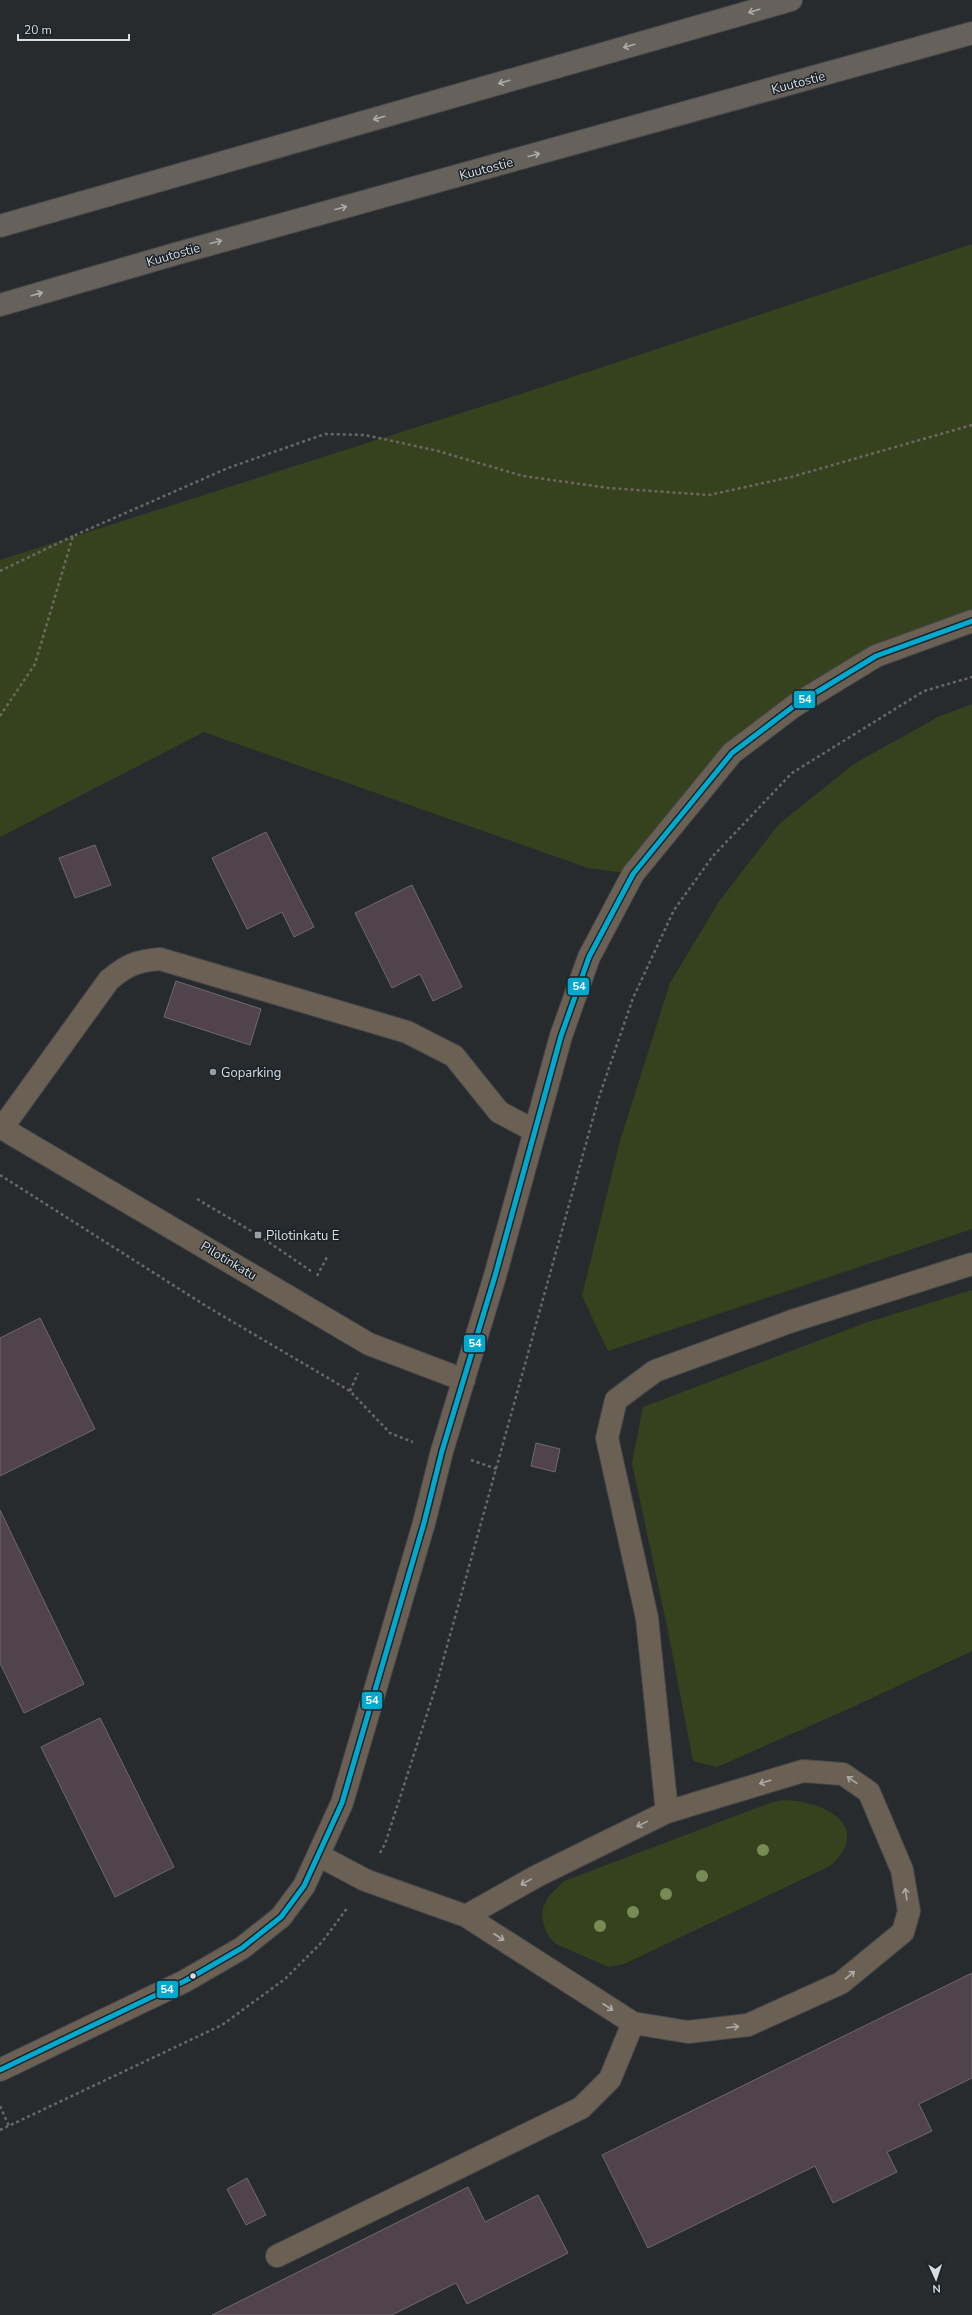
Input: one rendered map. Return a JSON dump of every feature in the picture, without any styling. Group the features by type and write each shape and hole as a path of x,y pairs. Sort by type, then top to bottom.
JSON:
{"highway":[{"path":"0,226 791,0"},
{"name":"Kuutostie","path":"0,305 174,254 972,33"}],"street":[{"path":"0,2070 185,1981 242,1948 281,1917 304,1886 320,1856 342,1803 561,1036 588,957 633,874 732,753 794,706 876,656 972,621"},
{"path":"1,1127 109,980 124,967 139,961 160,959 407,1032 454,1056 499,1112 535,1130"},
{"name":"Pilotinkatu","path":"1,1127 369,1344 464,1380"},
{"path":"667,1812 647,1618 607,1438 616,1400 654,1371 792,1321 972,1264"},
{"path":"320,1856 365,1880 466,1916 633,2023 688,2032 748,2025 841,1983 903,1932 909,1911 902,1870 869,1792 843,1774 803,1771 667,1812 538,1876 466,1916"},
{"path":"277,2256 581,2108 610,2079 633,2023"}],"path":[{"path":"0,571 73,536 228,468 325,434 365,435 438,451 523,476 609,488 709,495 791,477 972,426"},
{"path":"0,716 35,664 73,536"},
{"path":"385,1844 436,1686 598,1100 633,998 674,910 713,856 792,773 924,691 972,677"},
{"path":"0,1176 206,1306 350,1391 390,1433 404,1440"},
{"path":"197,1199 258,1235 323,1280"},
{"path":"317,1276 328,1254"},
{"path":"350,1391 359,1371"},
{"path":"466,1459 497,1469"},
{"path":"0,2130 222,2025 285,1979 339,1922"},
{"path":"0,2106 9,2126"}],"green space":[{"path":"972,244 972,621 876,656 732,753 633,874 588,868 204,732 0,837 0,560 527,392"},
{"path":"972,704 972,1229 608,1351 582,1296 620,1141 670,983 720,900 779,824 854,764 938,717"},
{"path":"972,1290 972,1651 855,1706 717,1767 693,1761 667,1626 632,1463 643,1407 865,1323"},
{"path":"783,1800 798,1801 813,1805 827,1810 838,1818 845,1828 847,1839 842,1852 830,1866 624,1964 609,1967 556,1944 547,1934 542,1919 543,1908 549,1896 564,1881 770,1803"}],"building":[{"path":"266,832 314,927 294,937 282,912 247,929 212,858"},
{"path":"95,845 111,885 75,898 59,858"},
{"path":"412,885 462,987 433,1001 420,974 392,988 355,913"},
{"path":"176,981 261,1009 250,1045 164,1017"},
{"path":"40,1318 95,1429 0,1476 0,1338"},
{"path":"536,1443 560,1449 555,1472 531,1466"},
{"path":"0,1510 84,1684 24,1713 0,1663"},
{"path":"100,1718 174,1867 115,1897 41,1747"},
{"path":"972,1973 972,2078 919,2104 932,2131 887,2152 897,2172 833,2203 815,2166 648,2248 602,2155"},
{"path":"247,2178 266,2215 246,2225 227,2189"},
{"path":"468,2187 485,2222 538,2195 568,2253 467,2304 456,2283 392,2315 212,2315"}],"transit line":[{"name":"54","path":"0,2070 185,1981 242,1948 281,1917 304,1886 342,1803 424,1523 442,1451 495,1276 561,1036 589,957 633,874 732,753 794,706 876,656 972,621"}],"place":[{"name":"Goparking","path":"213,1072"},
{"name":"Pilotinkatu E","path":"258,1235"}]}
